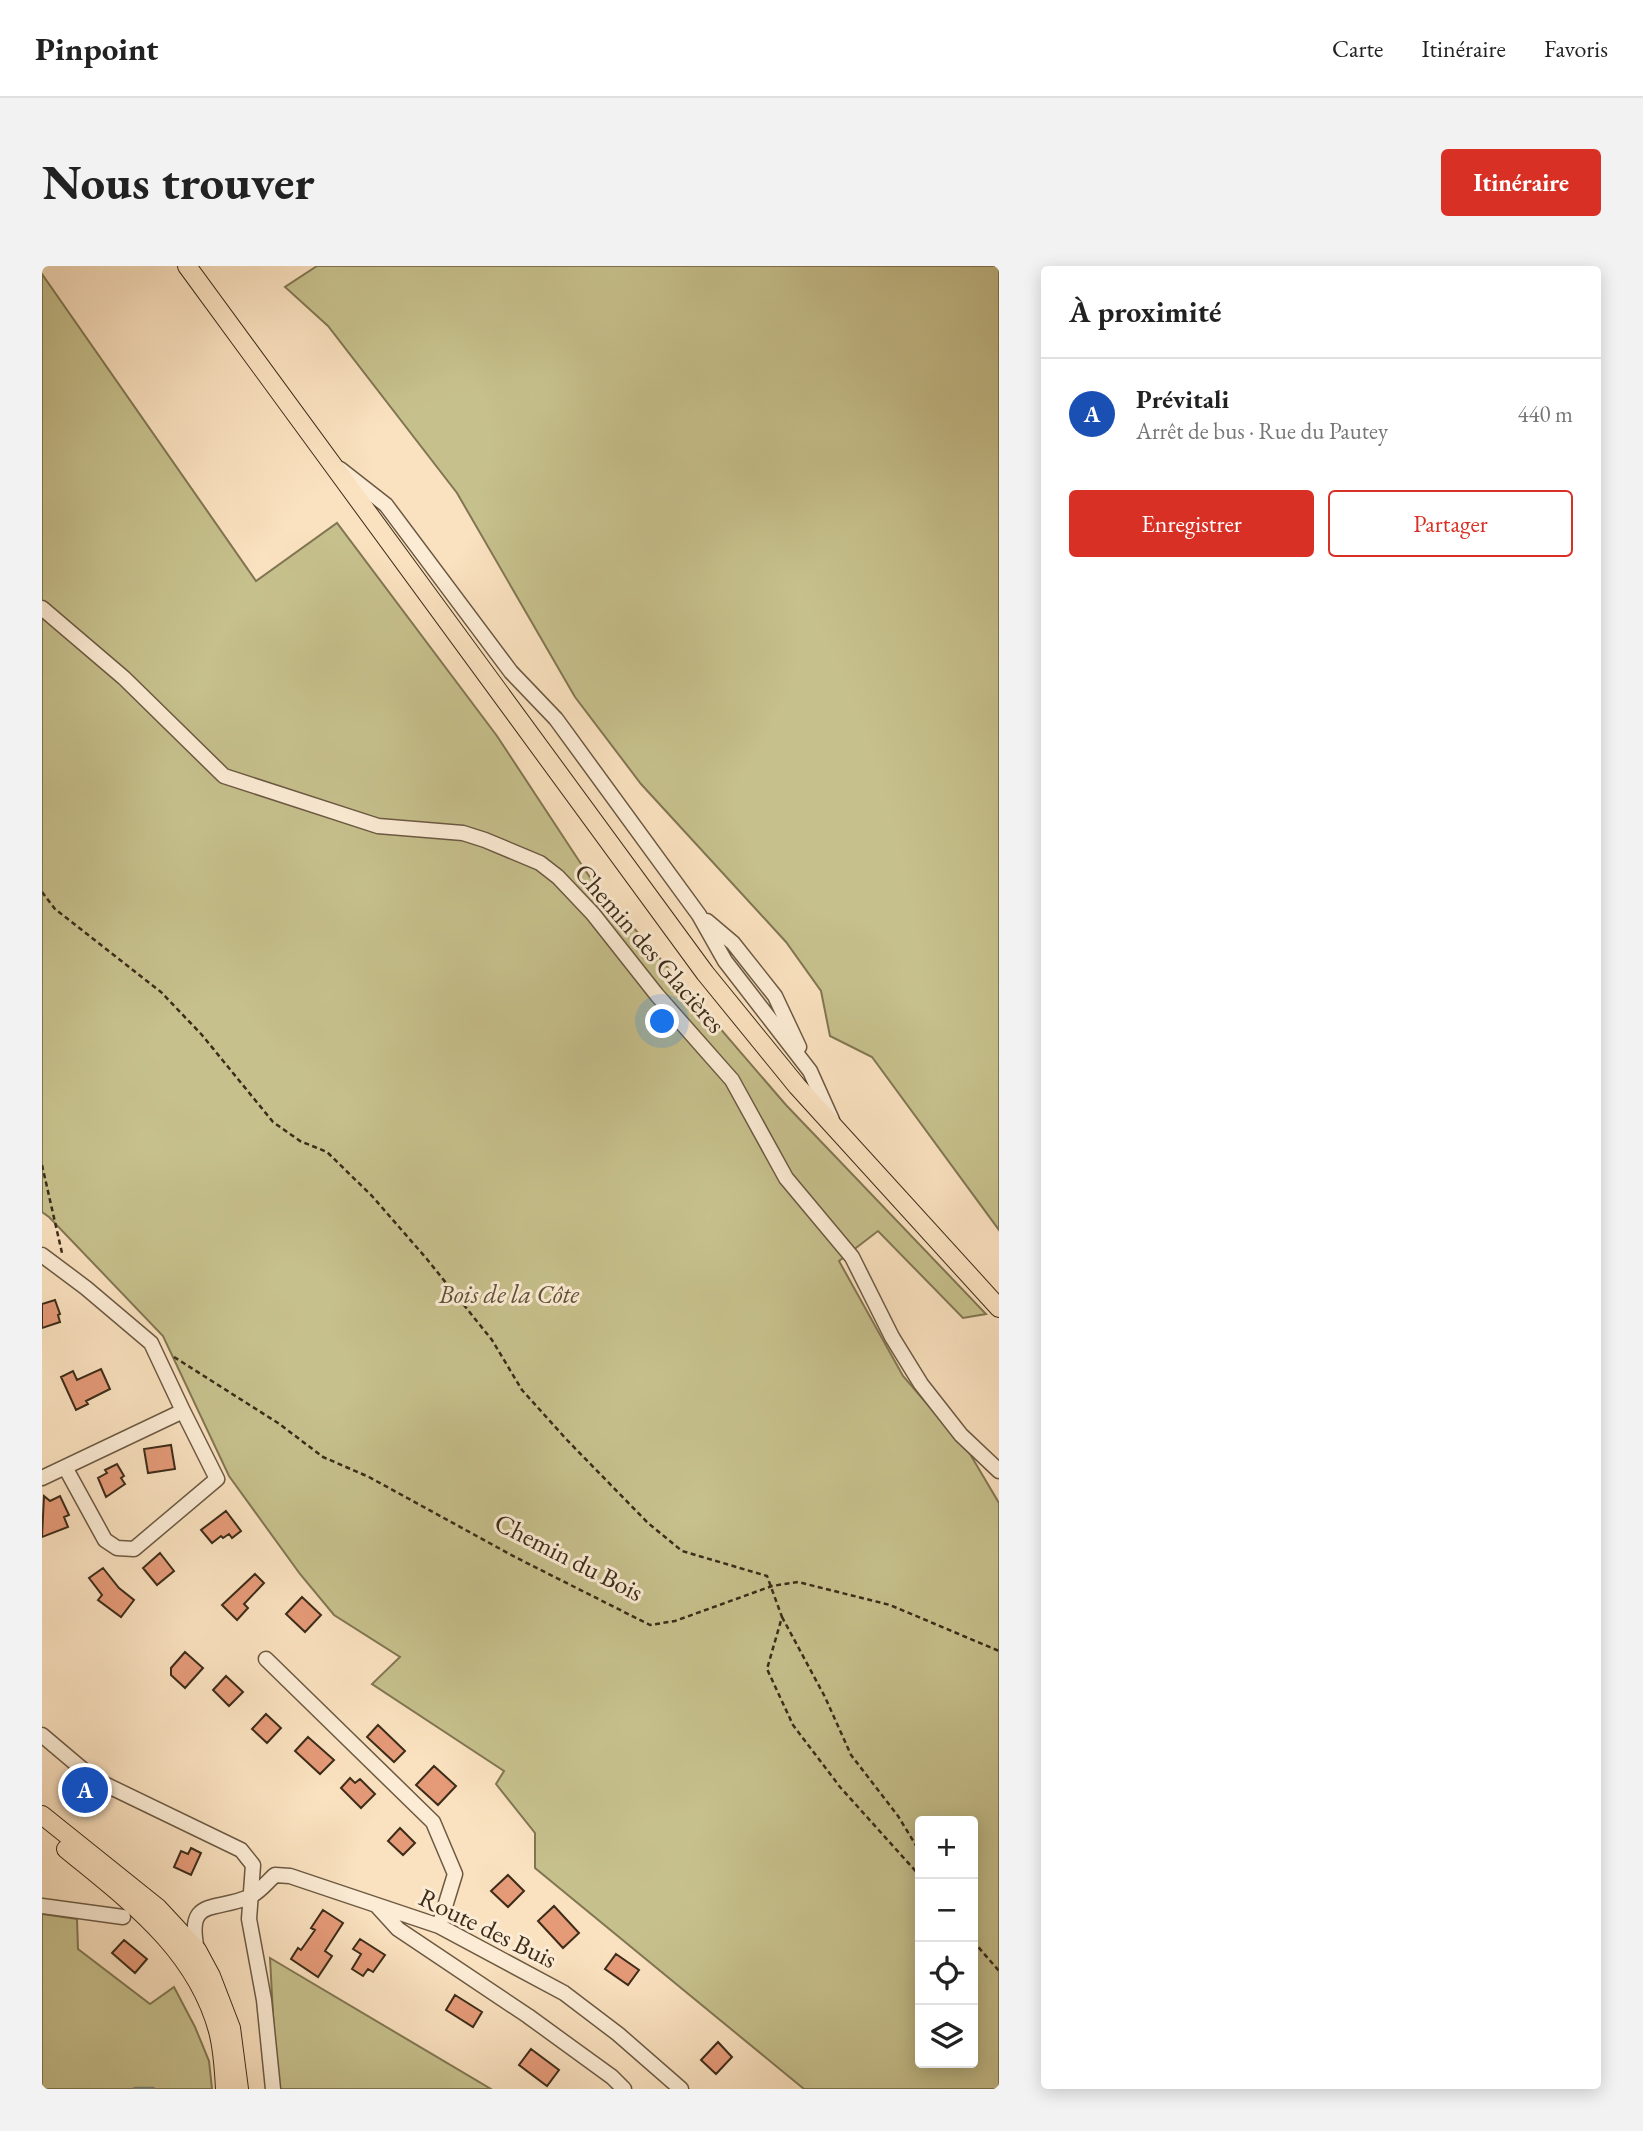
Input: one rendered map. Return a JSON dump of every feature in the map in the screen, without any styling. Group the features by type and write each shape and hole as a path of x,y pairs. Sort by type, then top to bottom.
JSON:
{"main road":[{"path":"187,266 676,935 766,1049 836,1130 999,1308"},
{"path":"42,1815 150,1901 197,1950 211,1976 231,2028 240,2089"},
{"path":"42,1829 148,1917 190,1967 218,2031 225,2089"}],"street":[{"path":"329,460 386,505 511,672 556,719 699,915 724,961 810,1071 836,1130"},
{"name":"Chemin des Glacières","path":"42,608 124,678 224,776 378,826 463,833 540,863 558,877 593,914 657,995 732,1080 786,1178 852,1256 892,1337 921,1384 961,1435 999,1471"},
{"path":"42,1255 150,1343 217,1479 134,1549 117,1548 106,1540 65,1467"},
{"path":"42,1478 183,1411"},
{"path":"266,1659 433,1822 455,1874 439,1926"},
{"path":"42,1735 94,1779 241,1850 253,1865 249,1919 264,2000 273,2089"},
{"name":"Route des Buis","path":"251,1896 275,1875 283,1876 439,1926 564,1993 618,2034 681,2089"},
{"path":"197,1950 193,1930 199,1913 251,1896"},
{"path":"376,1905 398,1929 528,2016 612,2077 624,2089"},
{"path":"42,1906 123,1917"}],"path":[{"path":"42,892 55,909 161,992 202,1035 273,1122 300,1141 327,1152 372,1196 492,1340 522,1390 648,1523 682,1551 767,1576 782,1617 825,1697 851,1755 898,1815 915,1844"},
{"path":"42,1165 67,1273"},
{"name":"Chemin du Bois","path":"174,1357 278,1423 323,1457 369,1478 515,1557 650,1625 675,1621 772,1586 798,1582 890,1605 999,1651"},
{"path":"782,1617 767,1669 793,1725 840,1787 915,1870"},
{"path":"974,1942 999,1971"}],"green space":[{"path":"317,266 999,266 999,1230 872,1057 830,1036 821,991 786,942 641,784 575,697 457,493 328,326 285,287"},
{"name":"Bois de la Côte","path":"42,274 256,581 337,523 497,736 589,876 786,1105 986,1314 963,1318 878,1231 839,1261 903,1376 970,1454 999,1503 999,2089 804,2089 535,1868 535,1833 496,1784 504,1771 372,1684 400,1657 334,1615 300,1574 229,1476 163,1336 42,1212"},
{"path":"42,1914 77,1919 78,1949 150,2004 174,1987 209,2061 212,2089 42,2089"},
{"path":"270,1958 491,2089 277,2089"}],"building":[{"path":"55,1300 60,1322 42,1328 42,1304"},
{"path":"101,1369 110,1389 86,1401 88,1404 76,1410 61,1377 73,1371 77,1380"},
{"path":"171,1445 175,1469 148,1473 144,1449"},
{"path":"117,1464 125,1484 106,1497 98,1478 107,1473 105,1470"},
{"path":"44,1496 50,1501 60,1496 69,1515 64,1517 68,1527 42,1537"},
{"path":"226,1511 241,1531 232,1538 229,1534 223,1538 221,1536 212,1543 201,1530"},
{"path":"160,1553 174,1571 157,1585 143,1568"},
{"path":"103,1568 119,1588 134,1600 121,1617 98,1600 102,1595 89,1578"},
{"path":"255,1574 264,1583 244,1604 248,1608 237,1620 222,1605"},
{"path":"302,1597 321,1615 305,1632 286,1614"},
{"path":"185,1652 203,1668 185,1688 171,1675 171,1668"},
{"path":"226,1676 243,1692 229,1706 213,1690"},
{"path":"266,1714 281,1728 267,1743 252,1729"},
{"path":"378,1725 405,1751 394,1762 367,1737"},
{"path":"308,1737 334,1760 320,1774 295,1751"},
{"path":"434,1766 456,1786 438,1805 416,1785"},
{"path":"350,1778 355,1783 360,1779 375,1794 361,1808 341,1788"},
{"path":"400,1828 415,1843 403,1855 388,1841"},
{"path":"191,1848 201,1853 191,1875 174,1867 181,1851 188,1854"},
{"path":"508,1875 524,1891 508,1907 491,1891"},
{"path":"554,1906 579,1933 563,1948 538,1921"},
{"path":"323,1910 343,1923 325,1951 332,1956 318,1977 291,1959 315,1930 311,1928"},
{"path":"360,1939 385,1955 373,1972 368,1969 363,1976 352,1969 361,1954 353,1949"},
{"path":"124,1940 147,1959 135,1973 112,1953"},
{"path":"616,1954 639,1970 628,1985 605,1969"},
{"path":"455,1995 482,2012 473,2027 446,2010"},
{"path":"718,2042 732,2057 716,2074 701,2060"},
{"path":"531,2049 559,2070 547,2086 519,2065"}],"waterway":[{"path":"135,2089 153,2089"}],"place":[{"name":"Prévitali","path":"85,1790"}]}
